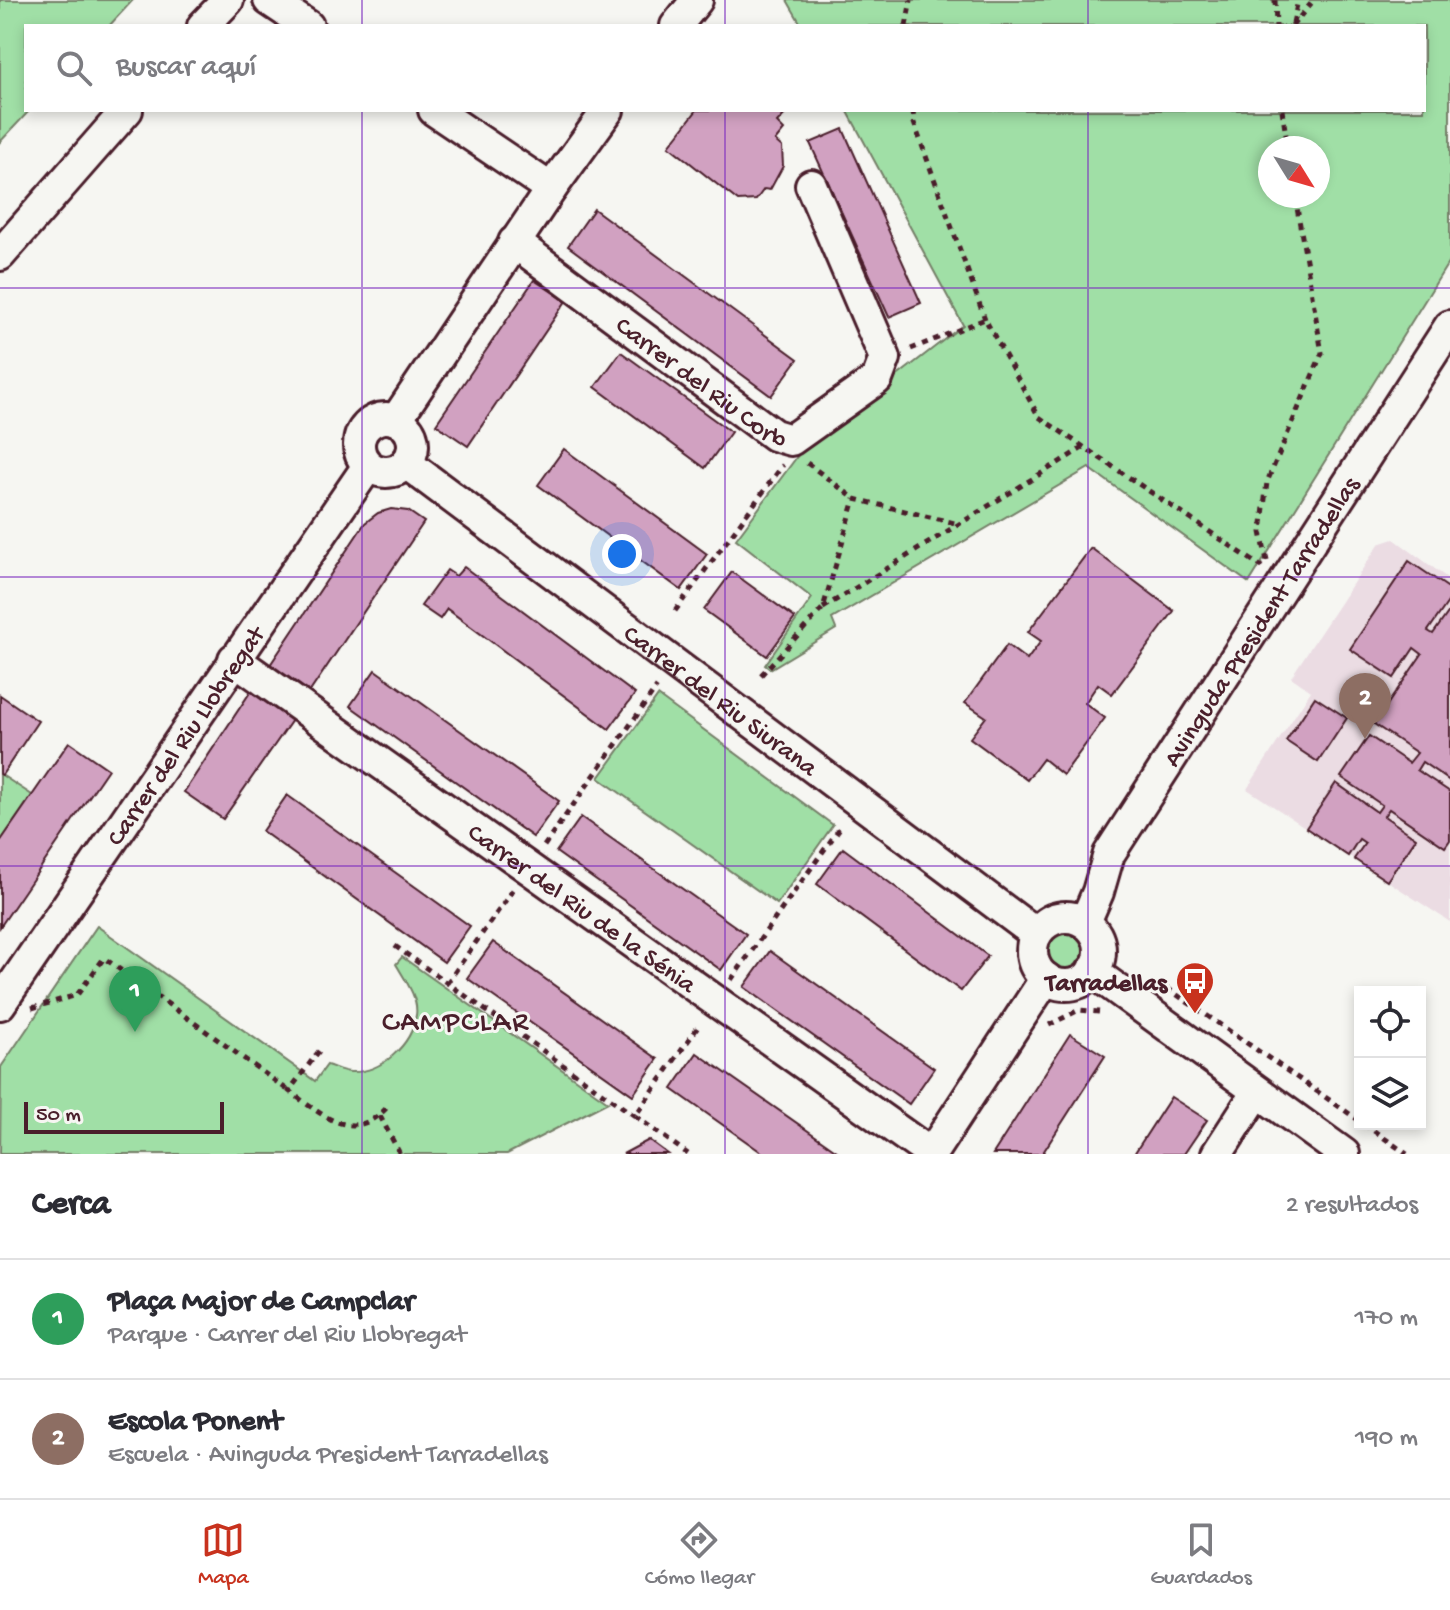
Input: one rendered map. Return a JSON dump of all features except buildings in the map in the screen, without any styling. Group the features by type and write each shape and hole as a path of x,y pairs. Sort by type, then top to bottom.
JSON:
{"street":[{"path":"205,24 228,0"},
{"path":"269,0 305,24"},
{"path":"678,24 697,0"},
{"path":"0,255 125,112"},
{"path":"437,112 551,189"},
{"path":"396,420 514,242 607,112"},
{"name":"Carrer del Riu Corb","path":"514,242 774,435 791,440 877,379 885,358 811,185"},
{"name":"Avinguda President Tarradellas","path":"1085,922 1109,854 1450,326"},
{"path":"386,418 403,425 412,439 413,448 406,463 388,473 368,466 361,458 358,447 366,427 375,420 386,418"},
{"name":"Carrer del Riu Siurana","path":"406,463 1036,934"},
{"name":"Carrer del Riu Llobregat","path":"0,1004 368,466"},
{"name":"Carrer del Riu de la Sénia","path":"234,659 931,1154"},
{"path":"1074,917 1085,922 1093,930 1100,952 1092,971 1071,984 1059,984 1046,978 1034,963 1032,952 1036,934 1045,923 1054,919 1074,917"},
{"path":"1092,971 1344,1154"},
{"path":"931,1154 1046,978"},
{"path":"1217,1154 1257,1092"}],"path":[{"path":"906,24 911,0"},
{"path":"1275,0 1276,24"},
{"path":"1292,24 1298,0"},
{"path":"1293,24 1314,0"},
{"path":"913,112 914,123 985,319 1039,417 1269,572 1261,532 1267,482 1322,353 1297,208"},
{"path":"1282,112 1286,136"},
{"path":"911,349 985,319"},
{"path":"761,675 823,608 1084,447"},
{"path":"805,462 855,499 959,524"},
{"path":"675,611 783,464"},
{"path":"823,608 855,499"},
{"path":"447,983 657,687"},
{"path":"635,1116 842,825"},
{"path":"395,946 688,1154"},
{"path":"32,1008 77,995 104,958 332,1122 358,1126 380,1116 390,1104"},
{"path":"1159,983 1354,1117"},
{"path":"1044,1032 1050,1024 1079,1010 1107,1015"},
{"path":"289,1091 319,1051"},
{"path":"380,1116 400,1154"},
{"path":"1373,1130 1407,1154"}],"shaded area":[{"path":"1394,539 1450,580 1450,922 1247,789 1311,691 1291,677 1379,544"}],"green space":[{"path":"0,0 133,0 111,24 24,24 24,112 28,112 0,142"},
{"path":"787,0 1450,0 1450,260 1249,583 1089,468 832,619 836,629 770,669 765,665 812,598 736,539 802,450 963,325 848,112 1426,112 1426,24 801,24"},
{"path":"658,696 833,825 777,904 599,778"},
{"path":"0,774 32,795 0,842"},
{"path":"97,926 315,1081 327,1065 348,1072 362,1071 384,1062 402,1046 413,1026 416,1009 410,988 396,964 402,957 608,1102 507,1154 0,1154 1,1067"},
{"path":"1065,931 1079,936 1084,950 1079,964 1065,969 1051,964 1046,950 1051,936"}],"place":[{"name":"Escola Ponent","path":"1365,739"},
{"name":"Tarradellas","path":"1195,1015"},
{"name":"Plaça Major de Campclar","path":"135,1032"}],"district":[{"name":"CAMPCLAR","path":"456,1020"}]}
